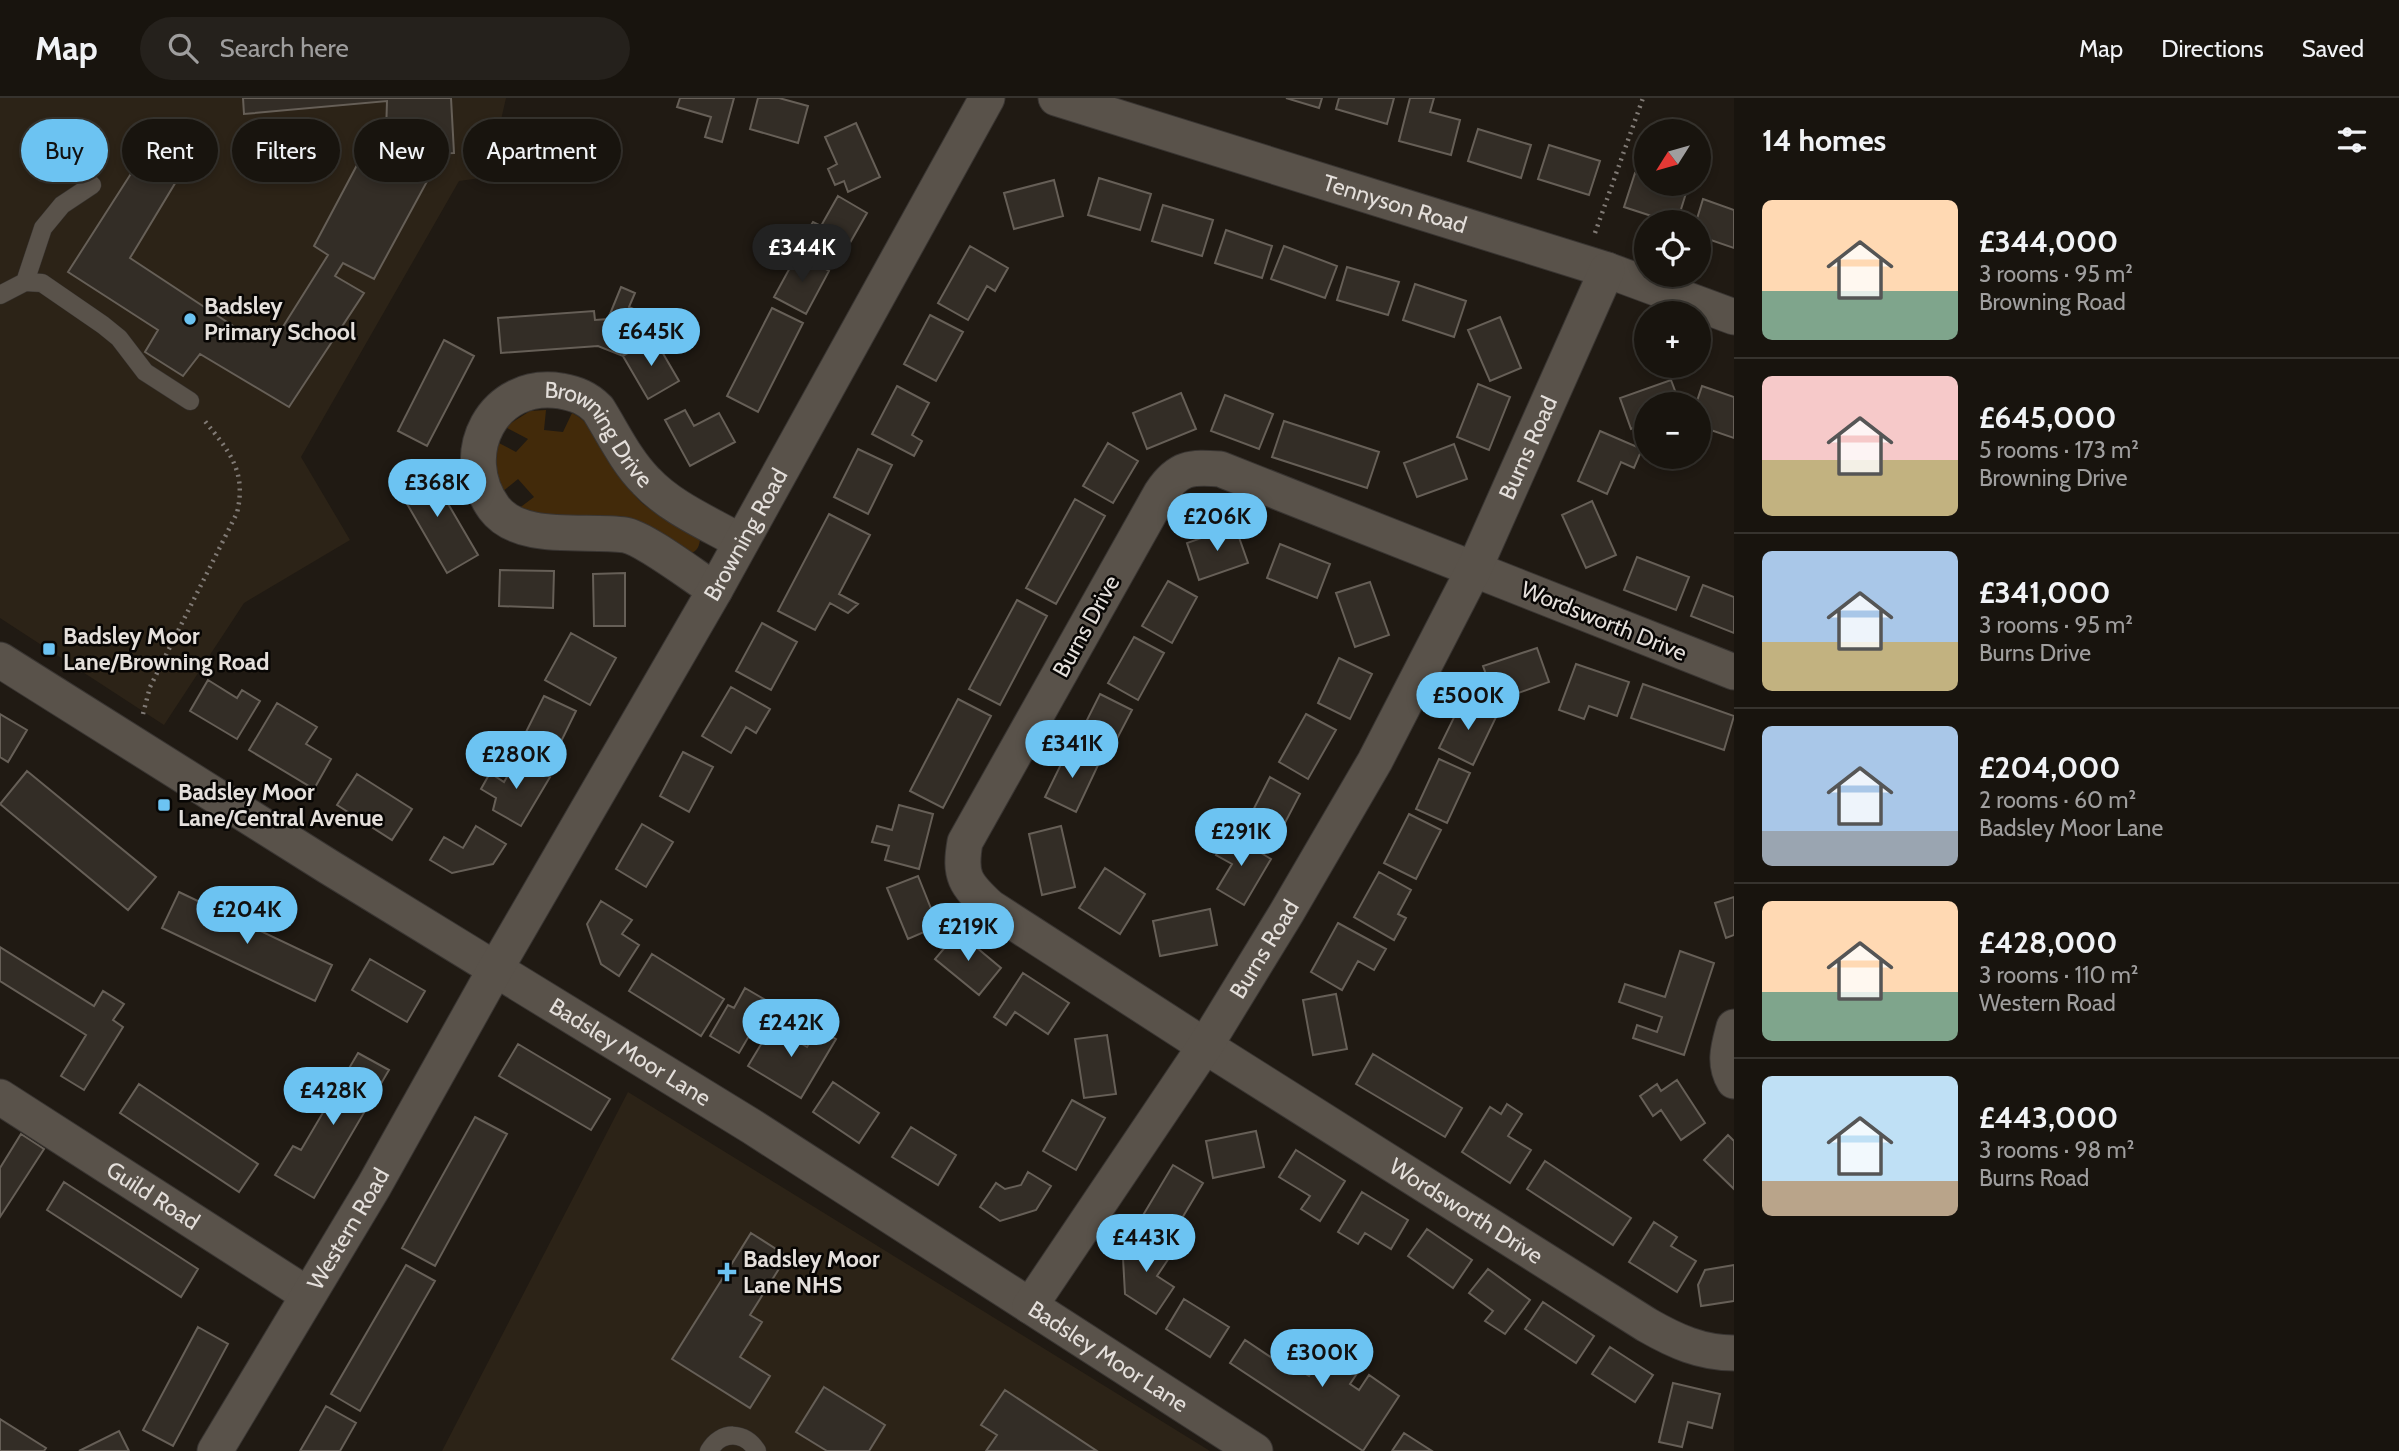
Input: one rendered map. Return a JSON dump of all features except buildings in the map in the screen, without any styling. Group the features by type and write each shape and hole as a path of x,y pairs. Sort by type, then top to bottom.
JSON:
{"street":[{"name":"Browning Road","path":"496,968 715,590 987,98"},
{"name":"Tennyson Road","path":"1056,98 1596,267 1734,317"},
{"name":"Burns Road","path":"1030,1306 1205,1046 1375,761 1474,569 1596,267"},
{"name":"Browning Drive","path":"715,590 629,535 527,530 510,522 496,510 478,476 477,458 482,435 507,403 522,393 555,390 577,394 590,401 598,410 638,472 653,488 665,498 741,542"},
{"name":"Burns Drive","path":"1205,1046 990,907 965,880 961,864 965,842 1147,517 1170,480 1183,471 1195,467 1220,469 1474,569"},
{"name":"Wordsworth Drive","path":"1474,569 1734,672"},
{"name":"Badsley Moor Lane","path":"0,660 751,1126 1255,1451"},
{"name":"Western Road","path":"215,1451 374,1186 496,968"},
{"path":"1734,1027 1726,1058 1734,1081"},
{"name":"Wordsworth Drive","path":"1205,1046 1647,1325 1704,1351 1734,1353"},
{"name":"Guild Road","path":"0,1097 308,1295"}],"lane":[{"path":"25,282 43,228 62,205 92,185"},
{"path":"0,295 25,282 41,284 103,324 119,338 145,372 190,401"},
{"path":"709,1451 719,1439 736,1435 745,1437 757,1451"}],"path":[{"path":"1596,267 1643,98"},
{"path":"135,746 150,687 237,513 242,492 230,453 190,401"}],"shaded area":[{"name":"Badsley Primary School","path":"0,98 506,98 501,119 463,119 463,180 459,181 301,457 350,540 244,603 164,725 0,618"},
{"path":"546,410 544,430 563,432 572,413 583,420 600,440 637,498 651,510 693,534 700,540 697,549 689,554 518,509 534,497 518,479 502,492 495,477 497,442 516,452 528,439 505,427 530,411"},
{"name":"Badsley Moor Lane NHS","path":"628,1092 1210,1451 442,1451"}],"place":[{"name":"Badsley Primary School","path":"190,319"},
{"name":"Badsley Moor Lane/Browning Road","path":"49,649"},
{"name":"Badsley Moor Lane/Central Avenue","path":"164,805"},
{"name":"Badsley Moor Lane NHS","path":"727,1272"}]}
